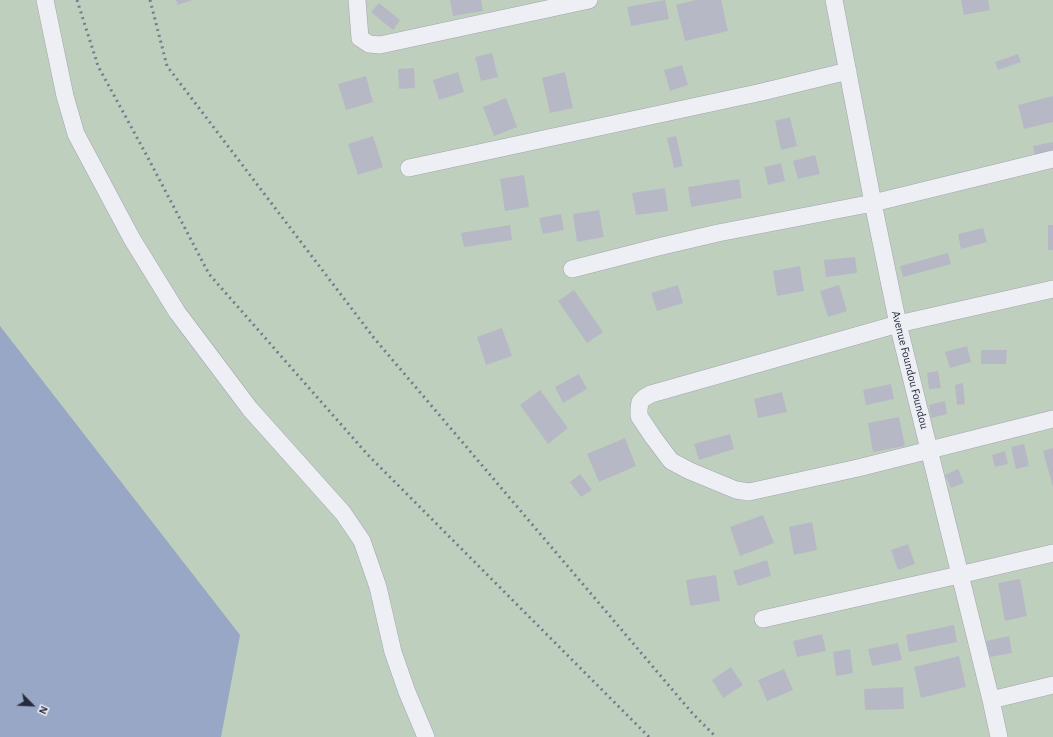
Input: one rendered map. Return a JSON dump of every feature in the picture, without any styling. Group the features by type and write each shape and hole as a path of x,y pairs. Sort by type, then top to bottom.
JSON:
{"street":[{"path":"45,0 65,96 76,134 132,239 177,312 250,409 343,513 362,541 378,587 393,652 407,692 426,737"},
{"path":"357,0 360,38 370,44 380,45 589,0"},
{"name":"Avenue Foundou Foundou","path":"834,0 898,324 999,737"},
{"path":"409,168 762,92 848,71"},
{"path":"572,269 718,233 873,203 1053,159"},
{"path":"1053,288 898,324 651,394 640,402 639,416 671,461 690,471 736,490 749,492 851,470 1053,419"},
{"path":"763,618 959,575 1053,552"},
{"path":"991,700 1053,685"}],"green space":[{"path":"0,0 1053,0 1053,737 0,737"}],"water":[{"path":"0,326 240,635 221,737 0,737"}],"building":[{"path":"176,0 192,0 178,5"},
{"path":"450,0 481,0 483,11 453,16"},
{"path":"665,0 669,19 631,26 627,7"},
{"path":"695,0 721,0 728,31 685,41 676,5"},
{"path":"961,0 988,0 990,10 964,15"},
{"path":"379,3 400,20 393,30 371,12"},
{"path":"492,53 498,77 481,81 475,57"},
{"path":"1018,54 1021,62 998,70 995,62"},
{"path":"682,65 688,85 670,91 664,70"},
{"path":"414,68 415,88 399,89 398,69"},
{"path":"458,72 464,92 439,100 433,80"},
{"path":"565,72 573,108 550,113 542,78"},
{"path":"366,76 373,102 346,110 338,84"},
{"path":"1053,96 1053,122 1024,129 1018,105"},
{"path":"506,98 517,127 494,136 483,107"},
{"path":"790,117 797,146 781,150 775,121"},
{"path":"373,136 383,167 358,175 348,144"},
{"path":"676,136 683,166 674,168 667,138"},
{"path":"1053,142 1053,155 1035,158 1033,146"},
{"path":"815,155 820,174 798,179 793,161"},
{"path":"781,163 785,181 768,185 764,167"},
{"path":"524,175 529,207 505,211 500,179"},
{"path":"739,179 742,198 691,207 688,187"},
{"path":"665,188 668,211 636,215 632,193"},
{"path":"599,210 604,237 577,242 573,214"},
{"path":"561,214 564,230 543,234 539,218"},
{"path":"510,225 512,240 464,247 461,233"},
{"path":"1048,225 1053,225 1053,250 1048,250"},
{"path":"983,228 987,242 961,249 958,234"},
{"path":"948,253 951,264 903,277 900,266"},
{"path":"855,257 857,273 826,277 824,260"},
{"path":"800,266 804,291 777,296 773,271"},
{"path":"678,285 683,303 657,311 651,293"},
{"path":"839,285 847,311 828,317 820,291"},
{"path":"574,290 603,332 587,343 558,301"},
{"path":"502,328 512,356 486,365 477,337"},
{"path":"967,346 971,362 950,368 945,352"},
{"path":"981,350 1007,350 1006,364 981,364"},
{"path":"938,371 941,388 929,389 927,373"},
{"path":"579,374 587,389 563,403 555,387"},
{"path":"963,383 965,404 957,405 955,385"},
{"path":"891,384 894,399 866,405 863,390"},
{"path":"540,390 568,428 548,444 520,405"},
{"path":"782,392 787,412 758,418 754,399"},
{"path":"945,401 947,414 931,418 929,405"},
{"path":"899,417 905,446 873,452 868,423"},
{"path":"730,434 734,449 699,460 694,444"},
{"path":"625,438 636,466 599,482 587,454"},
{"path":"1024,444 1029,466 1016,469 1011,447"},
{"path":"1053,448 1053,487 1043,451"},
{"path":"1005,451 1008,464 995,467 992,455"},
{"path":"958,469 964,483 951,488 945,475"},
{"path":"580,474 592,490 581,497 570,482"},
{"path":"763,515 774,543 740,556 730,527"},
{"path":"812,522 817,550 794,555 789,527"},
{"path":"908,544 915,564 898,570 891,550"},
{"path":"767,560 771,576 738,586 733,571"},
{"path":"716,575 720,601 690,606 686,580"},
{"path":"1020,579 1027,616 1005,621 998,583"},
{"path":"954,625 957,642 909,652 906,635"},
{"path":"822,634 826,651 797,657 793,641"},
{"path":"1009,636 1012,653 990,657 986,641"},
{"path":"898,643 902,660 872,666 868,649"},
{"path":"850,649 853,673 836,676 833,652"},
{"path":"959,656 966,687 921,698 914,667"},
{"path":"731,667 743,685 723,698 712,680"},
{"path":"784,669 793,690 767,701 758,680"},
{"path":"903,687 904,709 865,710 864,689"}],"railway":[{"path":"77,0 98,66 209,274 367,454 649,737"},
{"path":"150,0 167,66 374,338 693,714 716,737"}]}
